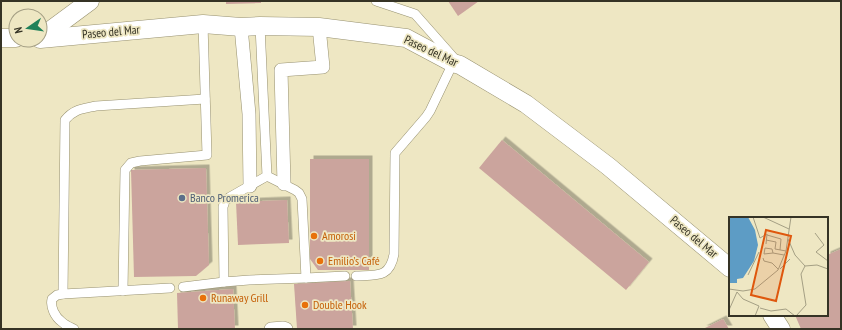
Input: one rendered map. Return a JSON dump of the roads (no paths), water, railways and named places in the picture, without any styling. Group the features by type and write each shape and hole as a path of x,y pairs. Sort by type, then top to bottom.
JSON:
{"street":[{"path":"48,32 90,1"},
{"name":"Paseo del Mar","path":"48,37 203,24 319,27 406,38 457,64 526,104 608,166 729,267"},
{"path":"241,26 249,114 250,186"},
{"path":"284,184 281,70 323,66 319,27"},
{"path":"773,316 781,329"},
{"path":"271,329 286,329"}],"lane":[{"path":"356,276 383,273 388,270 393,262 395,153 426,117 457,64 415,14 376,1"},
{"path":"123,291 125,170 131,164 140,161 207,155 203,24"},
{"path":"260,26 267,176"},
{"path":"63,294 65,120 71,113 96,106 205,99"},
{"path":"267,176 295,190 299,193 302,199 306,278"},
{"path":"224,282 223,207 225,200 267,176"},
{"path":"183,287 249,280 345,276"},
{"path":"74,329 62,322 54,313 50,304 52,299 56,296 63,294 170,288"}],"place":[{"name":"Banco Promerica","path":"182,198"},
{"name":"Amorosi","path":"314,236"},
{"name":"Emilio’s Café","path":"320,261"},
{"name":"Runaway Grill","path":"203,298"},
{"name":"Double Hook","path":"305,305"}]}
